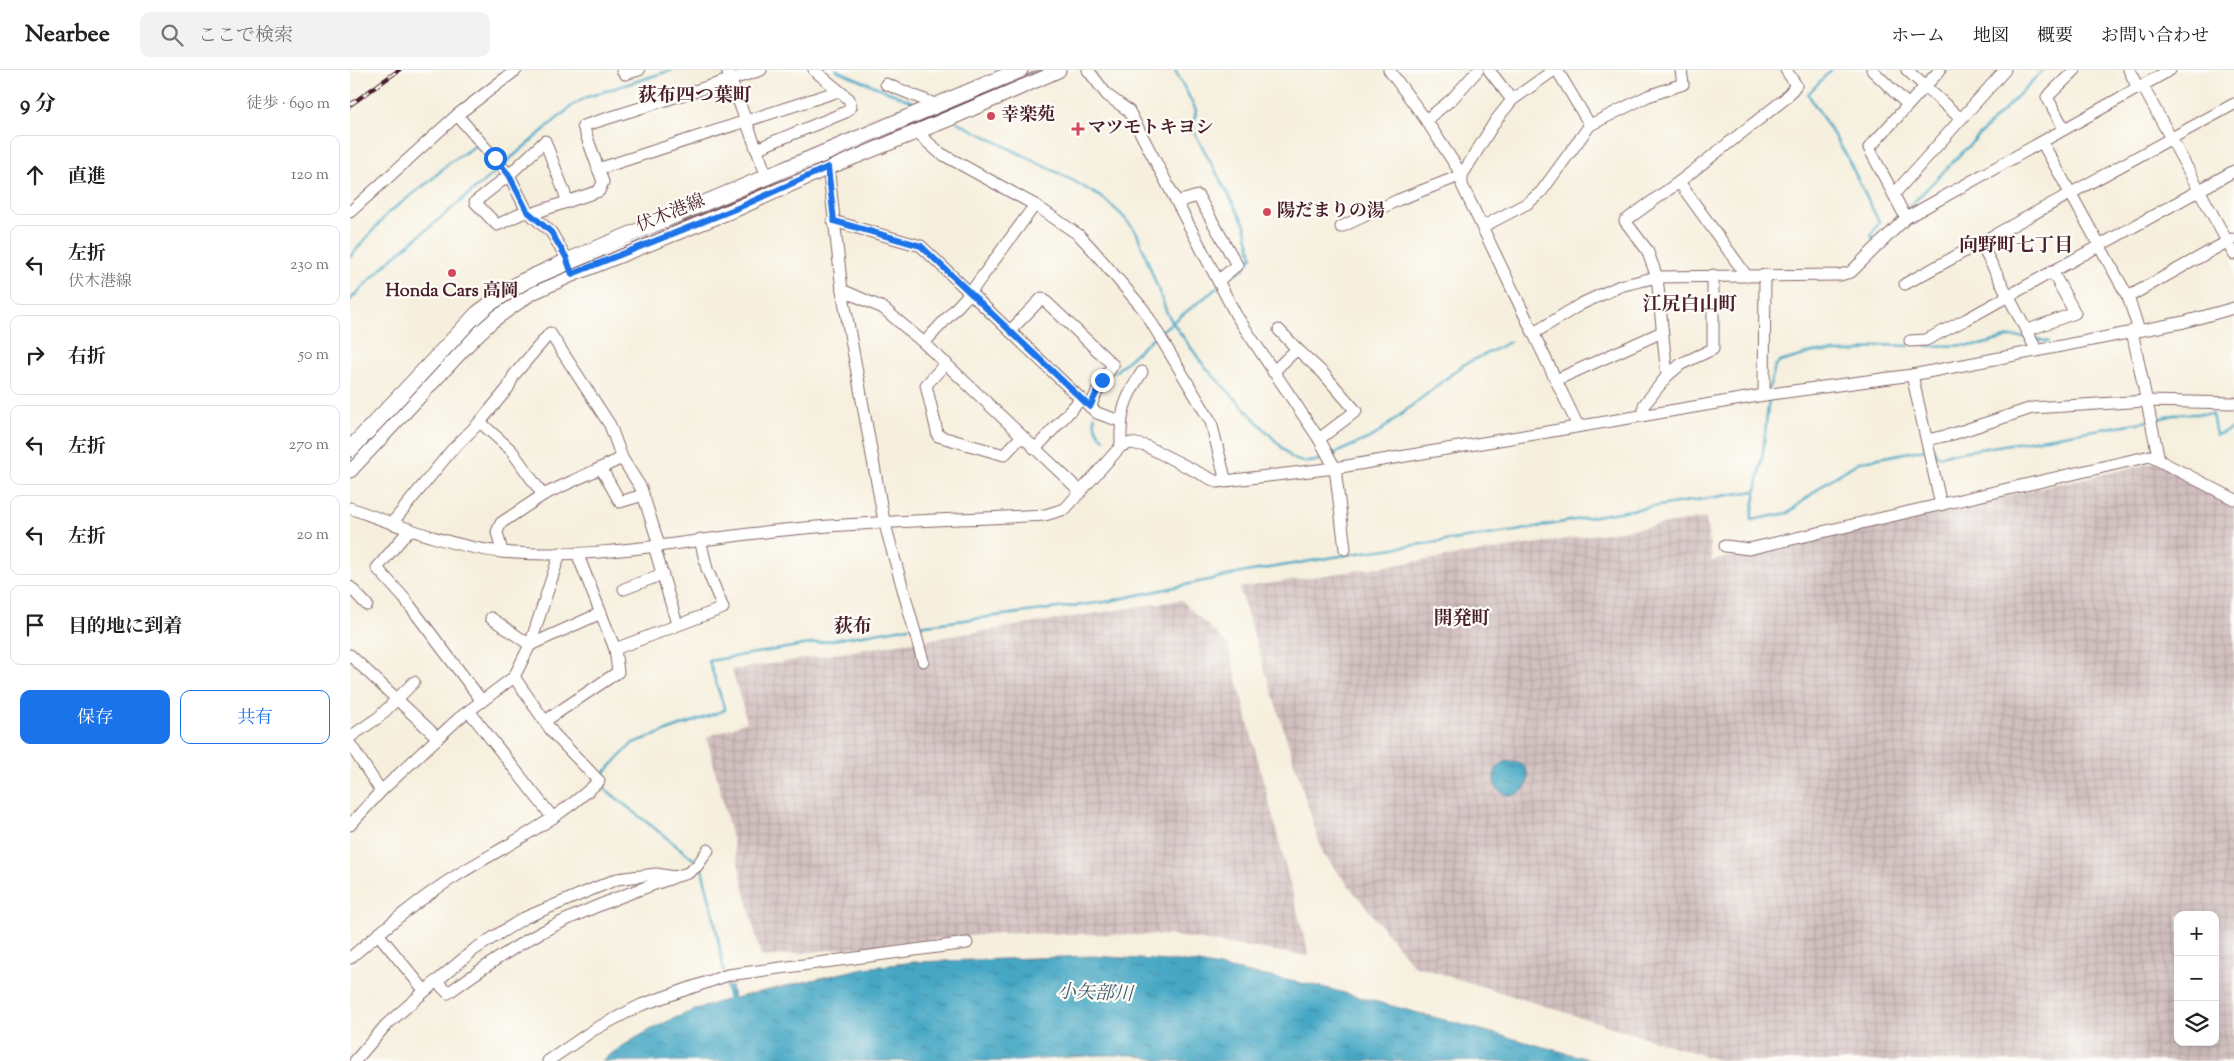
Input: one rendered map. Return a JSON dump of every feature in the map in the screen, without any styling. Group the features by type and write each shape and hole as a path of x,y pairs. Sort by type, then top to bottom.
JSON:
{"main road":[{"name":"伏木港線","path":"350,470 491,321 570,267 767,177 916,132 1058,70"},
{"name":"伏木港線","path":"350,449 478,313 521,282 570,267 740,207 825,160 937,105 1010,72"}],"street":[{"path":"350,212 458,115 516,70"},
{"path":"622,70 625,74 639,70"},
{"path":"568,202 545,141 509,175 476,202 497,225 529,213 568,202 599,191 603,182 583,126 729,75 762,70"},
{"path":"756,150 846,112 850,107 849,99 814,70"},
{"path":"1088,70 1107,95 1129,111 1236,315 1319,439 1335,468 1345,549"},
{"path":"1388,70 1426,120 1462,175"},
{"path":"1426,120 1452,99 1478,70"},
{"path":"1489,70 1512,100"},
{"path":"1578,426 1462,185 1462,175 1496,120 1512,100 1555,70 1590,125"},
{"path":"1482,227 1528,203 1541,192 1590,125 1648,96 1683,84 1681,70"},
{"path":"1667,376 1657,277 1648,250 1625,221 1679,182 1786,98 1796,85 1786,70"},
{"path":"1872,70 1908,105"},
{"path":"1907,70 1961,119"},
{"path":"1906,218 1869,148 1940,70"},
{"path":"1894,194 2005,70"},
{"path":"2064,129 2047,97 2075,70"},
{"path":"2128,70 2140,86 2199,190 2231,240 2234,254"},
{"path":"1534,333 1581,304 1620,286 1657,277 1840,275 1851,272 1906,218 2170,70"},
{"path":"729,75 767,177"},
{"path":"886,84 937,105"},
{"path":"598,169 839,91"},
{"path":"1905,284 2234,104"},
{"path":"458,115 509,175 529,213 551,232 570,267"},
{"path":"916,132 940,153 1035,205 1079,235 1144,310 1210,422 1226,482"},
{"path":"2042,142 2128,296 2136,331 2146,401 2159,460"},
{"path":"825,160 842,290 884,521 923,662"},
{"path":"1910,341 1926,340 2234,171"},
{"path":"1342,227 1398,200 1462,175"},
{"path":"1679,182 1746,275"},
{"path":"1177,202 1198,196 1237,265 1218,281"},
{"path":"924,343 970,292 1035,205"},
{"path":"834,221 921,246 1097,413 1120,420"},
{"path":"2128,296 2231,240"},
{"path":"1981,244 2028,330 2037,351"},
{"path":"2028,330 2075,313 2052,271"},
{"path":"1644,415 1644,405 1667,376 1681,364 1712,349 1713,275"},
{"path":"1764,395 1765,275"},
{"path":"842,290 883,308 924,343 1081,492"},
{"path":"1010,331 1042,298 1113,365 1086,403 1035,448"},
{"path":"350,508 439,538 502,552 560,553 656,546 700,539 884,521 1045,514 1065,509 1122,446 1131,443 1146,446 1207,478 1217,482 1226,482 1335,468 1764,395 1912,375 2184,322 2234,308"},
{"path":"1279,330 1322,372 1356,411 1319,439"},
{"path":"1556,380 1662,332"},
{"path":"392,523 451,451 480,422 508,388 514,375 550,333 610,425 622,458 643,496 678,624"},
{"path":"1273,372 1298,349"},
{"path":"946,364 926,385 938,436 1004,455 1022,436"},
{"path":"1122,446 1120,420 1127,395 1142,372"},
{"path":"1912,375 1941,505"},
{"path":"1927,440 1953,434 2032,408 2146,401 2234,403"},
{"path":"480,422 512,450 543,494"},
{"path":"1725,546 1749,549 2150,456 2234,499"},
{"path":"502,552 498,532 500,523 543,494 622,458"},
{"path":"601,468 620,502 643,496"},
{"path":"410,529 377,568 404,598 482,701"},
{"path":"615,649 723,608 707,569 700,539"},
{"path":"350,825 382,791 438,738 469,711 514,677 530,645 560,553"},
{"path":"545,721 618,672 615,649 577,553"},
{"path":"624,589 663,574"},
{"path":"350,587 367,605"},
{"path":"530,645 601,613"},
{"path":"491,618 530,645"},
{"path":"350,655 438,738"},
{"path":"350,958 423,898 553,818 579,800 600,781 553,733 514,677"},
{"path":"350,737 379,717 414,682"},
{"path":"469,711 553,818"},
{"path":"350,744 382,791"},
{"path":"436,981 448,993 485,966 539,933 629,893 688,872 697,866 708,850"},
{"path":"355,1061 386,1025 425,990 475,950 524,918 617,879 656,874 674,877"},
{"path":"378,934 425,990"},
{"path":"548,1061 595,1028 641,1005 728,975 967,943"}],"shaded area":[{"path":"2158,462 2234,508 2234,1061 1721,1061 1413,965 1323,854 1239,588 1706,518 1712,561"},
{"path":"1181,600 1228,645 1309,956 1168,935 998,933 761,957 707,737 747,722 732,670"}],"water":[{"path":"1511,761 1523,766 1528,778 1523,790 1511,795 1499,790 1494,778 1499,766"},
{"name":"小矢部川","path":"1093,956 1199,963 1322,987 1596,1061 1162,1061 1133,1055 1100,1055 1012,1061 601,1061 616,1050 662,1024 694,1010 729,999 727,987 731,986 734,998 864,968 914,962"}],"waterway":[{"path":"504,164 573,105 587,97 672,70"},
{"path":"836,70 920,105"},
{"path":"1175,70 1196,110 1193,130 1245,225 1252,256 1244,269 1233,275"},
{"path":"1831,70 1808,94 1845,153 1879,222 1871,236 1876,242"},
{"path":"1906,210 2043,70"},
{"path":"957,122 1072,180 1104,199 1122,215 1137,233 1167,313 1205,367 1292,458 1309,462 1326,457"},
{"path":"350,257 388,213 431,180 449,163 478,144"},
{"path":"350,300 389,261 500,168"},
{"path":"1160,332 1217,288"},
{"path":"1114,373 1156,335"},
{"path":"1925,346 1980,345 2010,337 2026,337"},
{"path":"2034,338 2049,342"},
{"path":"1331,455 1374,436 1463,365 1510,342"},
{"path":"1769,389 1775,366 1780,362 1814,352 1856,352 1881,345 1909,346"},
{"path":"1769,397 1763,452 1751,520 1788,513 1828,481 1859,462 1925,449"},
{"path":"2154,420 2178,414 2212,414 2216,435 2234,428"},
{"path":"1094,416 1096,429 1104,439"},
{"path":"1933,448 1937,456 2149,421"},
{"path":"918,626 1105,602 1246,572 1358,553 1516,531 1612,513 1755,491"},
{"path":"697,862 605,789 604,773 633,743 725,710 709,661 910,627"},
{"path":"701,865 714,917 724,972"},
{"path":"725,980 729,1002"}],"tram line":[{"path":"350,462 476,326 493,311 531,287 1043,70"}],"railway":[{"path":"350,105 399,70"}],"place":[{"name":"幸楽苑","path":"991,116"},
{"name":"マツモトキヨシ","path":"1078,129"},
{"name":"陽だまりの湯","path":"1267,212"},
{"name":"Honda Cars 高岡","path":"452,273"}],"district":[{"name":"荻布四つ葉町","path":"695,96"},
{"name":"向野町七丁目","path":"2016,246"},
{"name":"江尻白山町","path":"1690,305"},
{"name":"開発町","path":"1462,619"},
{"name":"荻布","path":"853,627"}],"route":[{"path":"495,158 509,175 527,211 551,232 566,257 572,274 740,207 828,167 834,221 921,246 1090,407 1102,380"}]}
